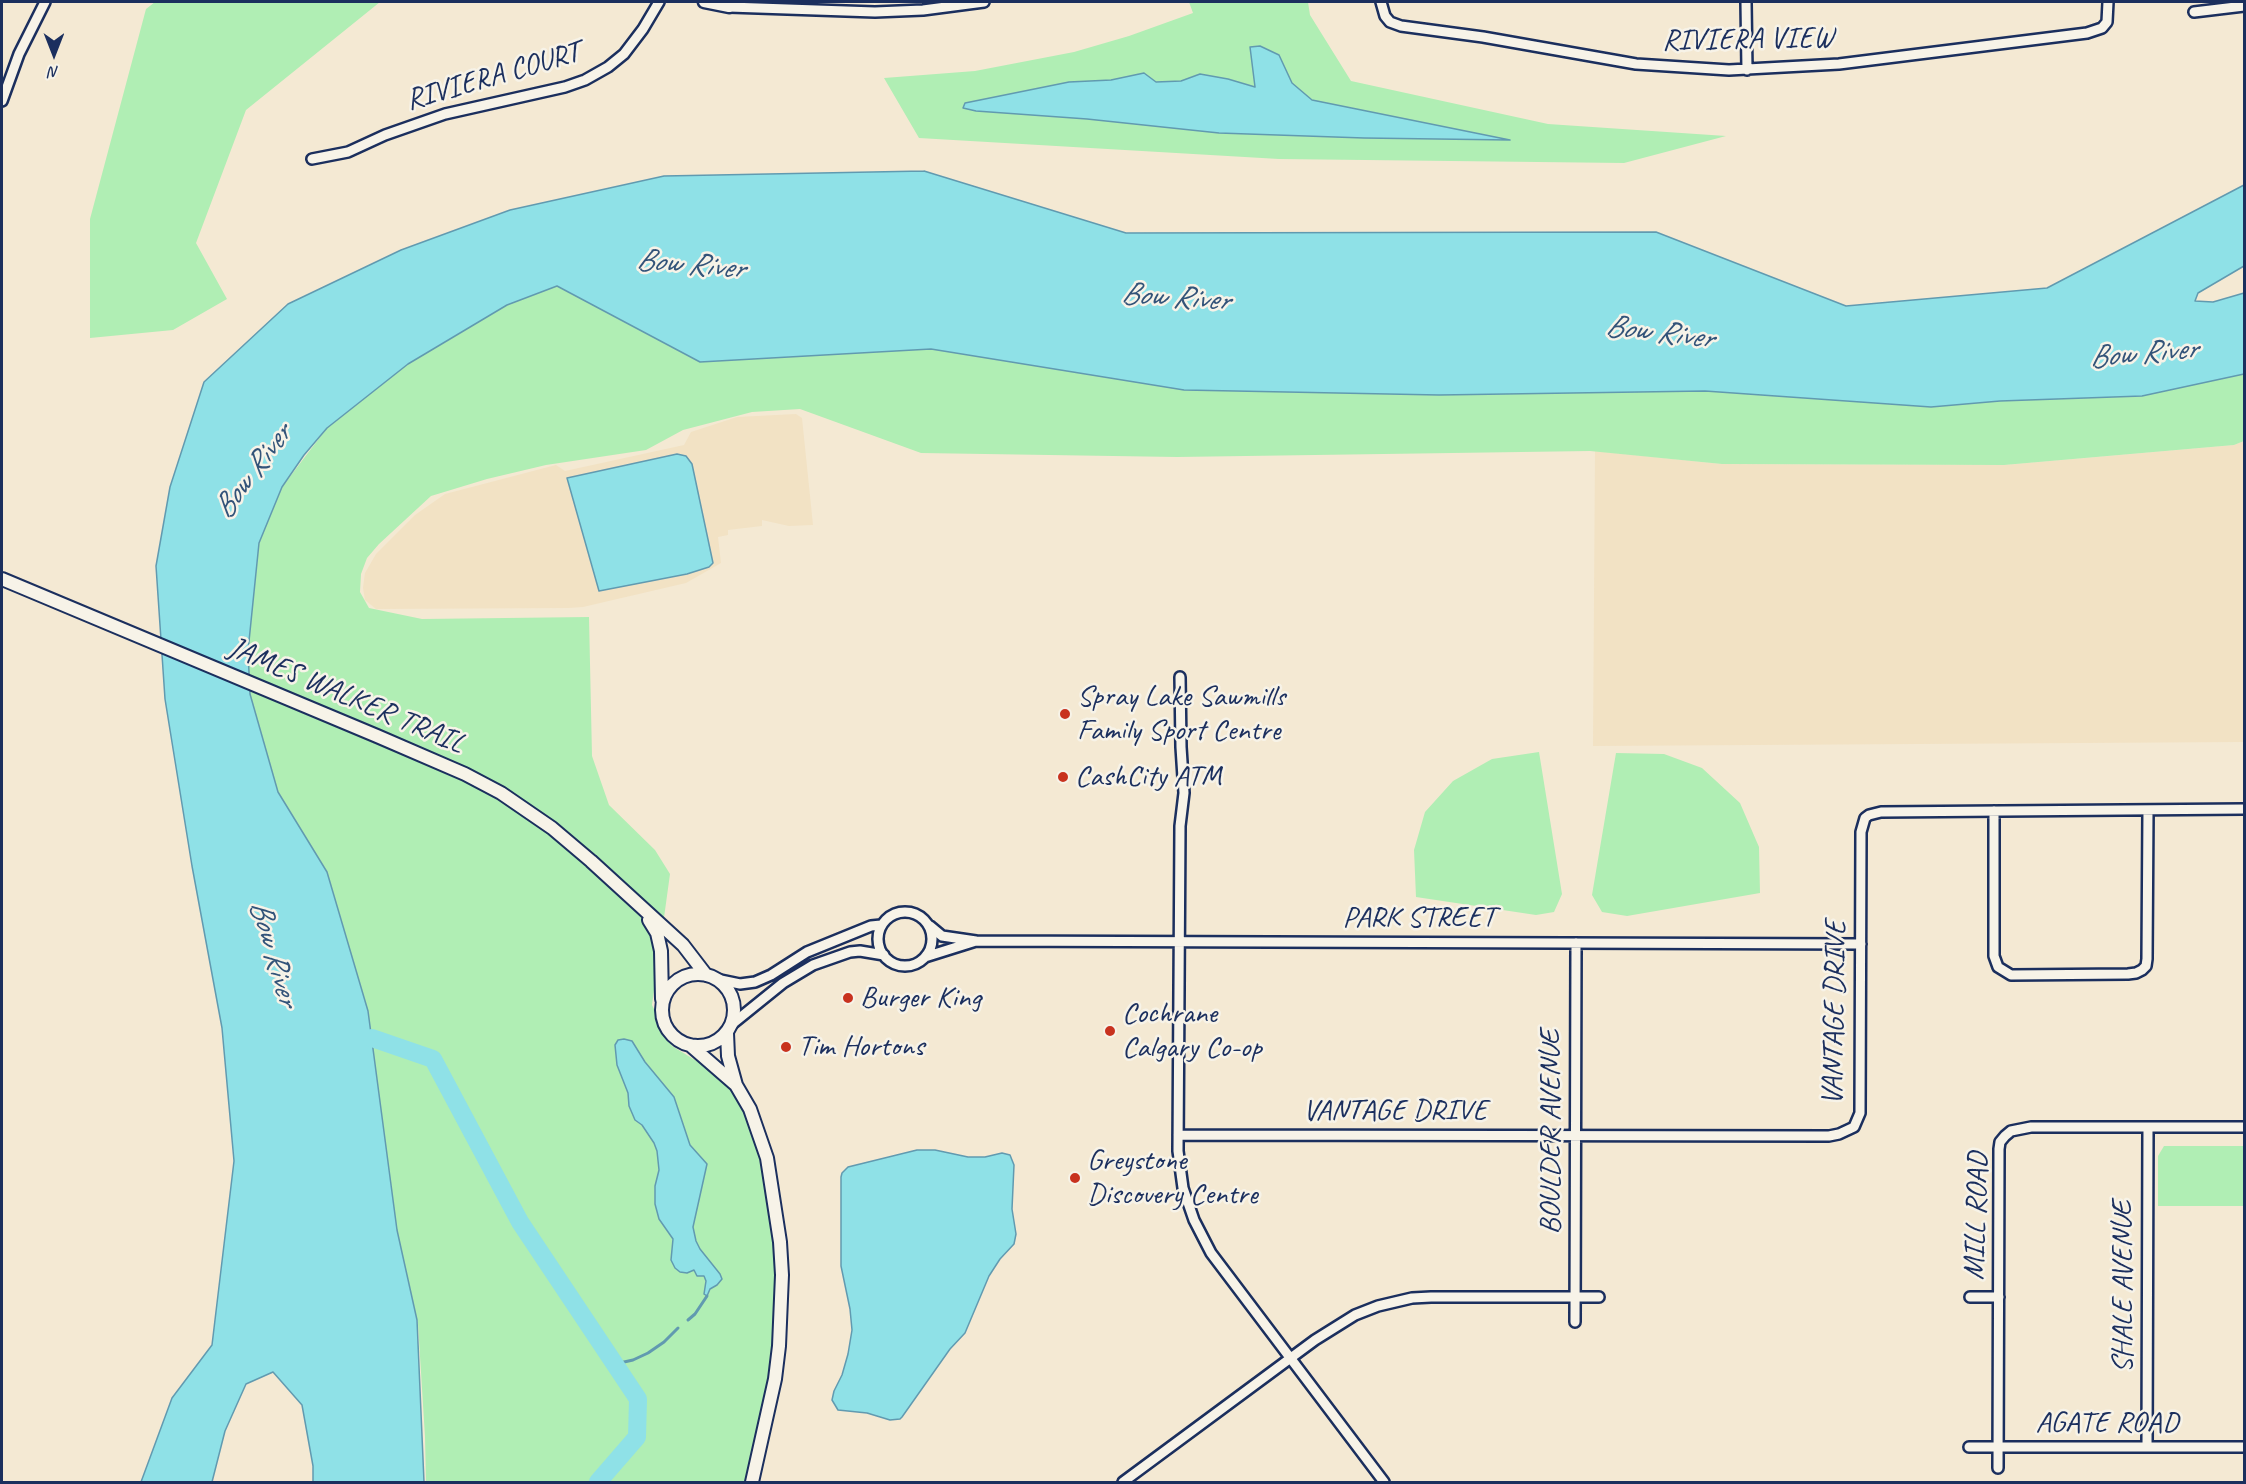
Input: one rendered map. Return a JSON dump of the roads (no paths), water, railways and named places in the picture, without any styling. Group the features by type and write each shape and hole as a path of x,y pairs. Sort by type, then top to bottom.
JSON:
{"main road":[{"name":"JAMES WALKER TRAIL","path":"2,579 465,774 521,806 571,843 683,945 711,977"},
{"name":"JAMES WALKER TRAIL","path":"642,909 657,933 659,941 662,1005"},
{"path":"729,1029 712,1043 701,1046 680,1041 671,1035 662,1016 665,993 682,978 693,974 711,977 731,996 734,1009 729,1029 728,1056 736,1085 750,1108 766,1158 776,1209 782,1275 779,1346 775,1378 752,1482"},
{"path":"690,1045 736,1085"}],"street":[{"path":"2,101 19,54 45,2"},
{"name":"RIVIERA COURT","path":"312,159 348,152 385,135 445,114 565,87 585,80 608,67 624,54 643,30 659,2"},
{"path":"704,2 729,7 874,12 923,10 984,2"},
{"name":"RIVIERA VIEW","path":"1381,2 1385,16 1390,22 1401,26 1483,37 1627,63 1689,69 1747,70 1832,65 2087,33 2102,28 2107,22 2108,2"},
{"path":"1746,2 1747,70"},
{"path":"2194,12 2244,6"},
{"path":"1180,677 1184,793 1180,826 1178,1134 1183,1188 1198,1231 1211,1252 1384,1482"},
{"name":"VANTAGE DRIVE","path":"1178,1134 1829,1136 1848,1131 1857,1122 1860,1113 1861,832 1865,818 1881,812 2244,809"},
{"path":"1994,811 1994,956 1998,967 2011,975 2136,973 2146,966 2148,810"},
{"path":"915,913 928,925 932,933 932,943 925,957 912,965 902,965 893,963 884,955 878,940 881,925 892,915 915,913"},
{"path":"711,977 740,984 755,982 771,975 807,952 871,926 881,925"},
{"name":"PARK STREET","path":"928,925 942,936 976,941 1861,944"},
{"name":"PARK STREET","path":"925,957 976,941"},
{"name":"BOULDER AVENUE","path":"1575,1322 1576,943"},
{"path":"729,1029 783,983 813,965 850,952 860,951 884,955"},
{"name":"MILL ROAD","path":"1998,1468 1999,1149 2004,1136 2011,1131 2031,1127 2244,1127"},
{"name":"SHALE AVENUE","path":"2147,1447 2148,1127"},
{"path":"1123,1482 1323,1335 1356,1315 1397,1300 1431,1297 1599,1297"},
{"path":"1970,1297 1999,1297"},
{"name":"AGATE ROAD","path":"1969,1447 2244,1447"}],"water":[{"path":"1260,46 1279,55 1292,83 1312,100 1510,140 1219,133 963,108 965,103 1069,82 1111,80 1144,73 1156,82 1181,81 1200,74 1255,87 1250,47"},
{"name":"Bow River","path":"924,171 1126,233 1656,232 1846,306 2047,288 2244,185 2244,266 2198,293 2195,301 2213,302 2244,293 2244,374 2142,396 2000,401 1931,407 1705,391 1439,395 1184,390 931,349 700,362 557,286 507,305 408,364 327,428 304,455 282,487 259,543 248,651 250,694 278,792 327,872 368,1011 397,1230 417,1320 424,1482 313,1482 313,1466 302,1405 273,1372 246,1384 225,1431 212,1482 141,1482 172,1398 212,1345 234,1161 222,1028 192,866 165,699 156,566 170,487 204,382 288,304 401,250 510,210 664,176"},
{"path":"677,454 686,456 692,464 713,563 709,567 687,574 599,591 567,478"},
{"path":"618,1040 632,1041 645,1062 674,1097 690,1145 707,1164 693,1227 700,1249 722,1279 710,1289 707,1296 704,1294 706,1281 704,1276 697,1276 694,1270 687,1273 680,1272 671,1260 673,1239 659,1219 655,1204 655,1186 659,1170 657,1151 642,1125 635,1120 617,1065 615,1045"},
{"path":"917,1150 935,1150 968,1157 985,1157 1002,1153 1010,1155 1014,1165 1012,1209 1016,1234 1014,1244 989,1276 965,1333 950,1349 900,1419 890,1420 867,1413 838,1410 832,1400 848,1354 852,1330 841,1266 842,1173 848,1167"}],"waterway":[{"path":"372,1038 433,1059 520,1222 638,1399 637,1437 598,1482"},
{"path":"688,1320 707,1296"},
{"path":"615,1364 633,1360 648,1353 678,1328"}],"place":[{"name":"Spray Lake Sawmills Family Sport Centre","path":"1065,714"},
{"name":"CashCity ATM","path":"1063,777"},
{"name":"Burger King","path":"848,998"},
{"name":"Cochrane Calgary Co-op","path":"1110,1031"},
{"name":"Tim Hortons","path":"786,1047"},
{"name":"Greystone Discovery Centre","path":"1075,1178"}]}
